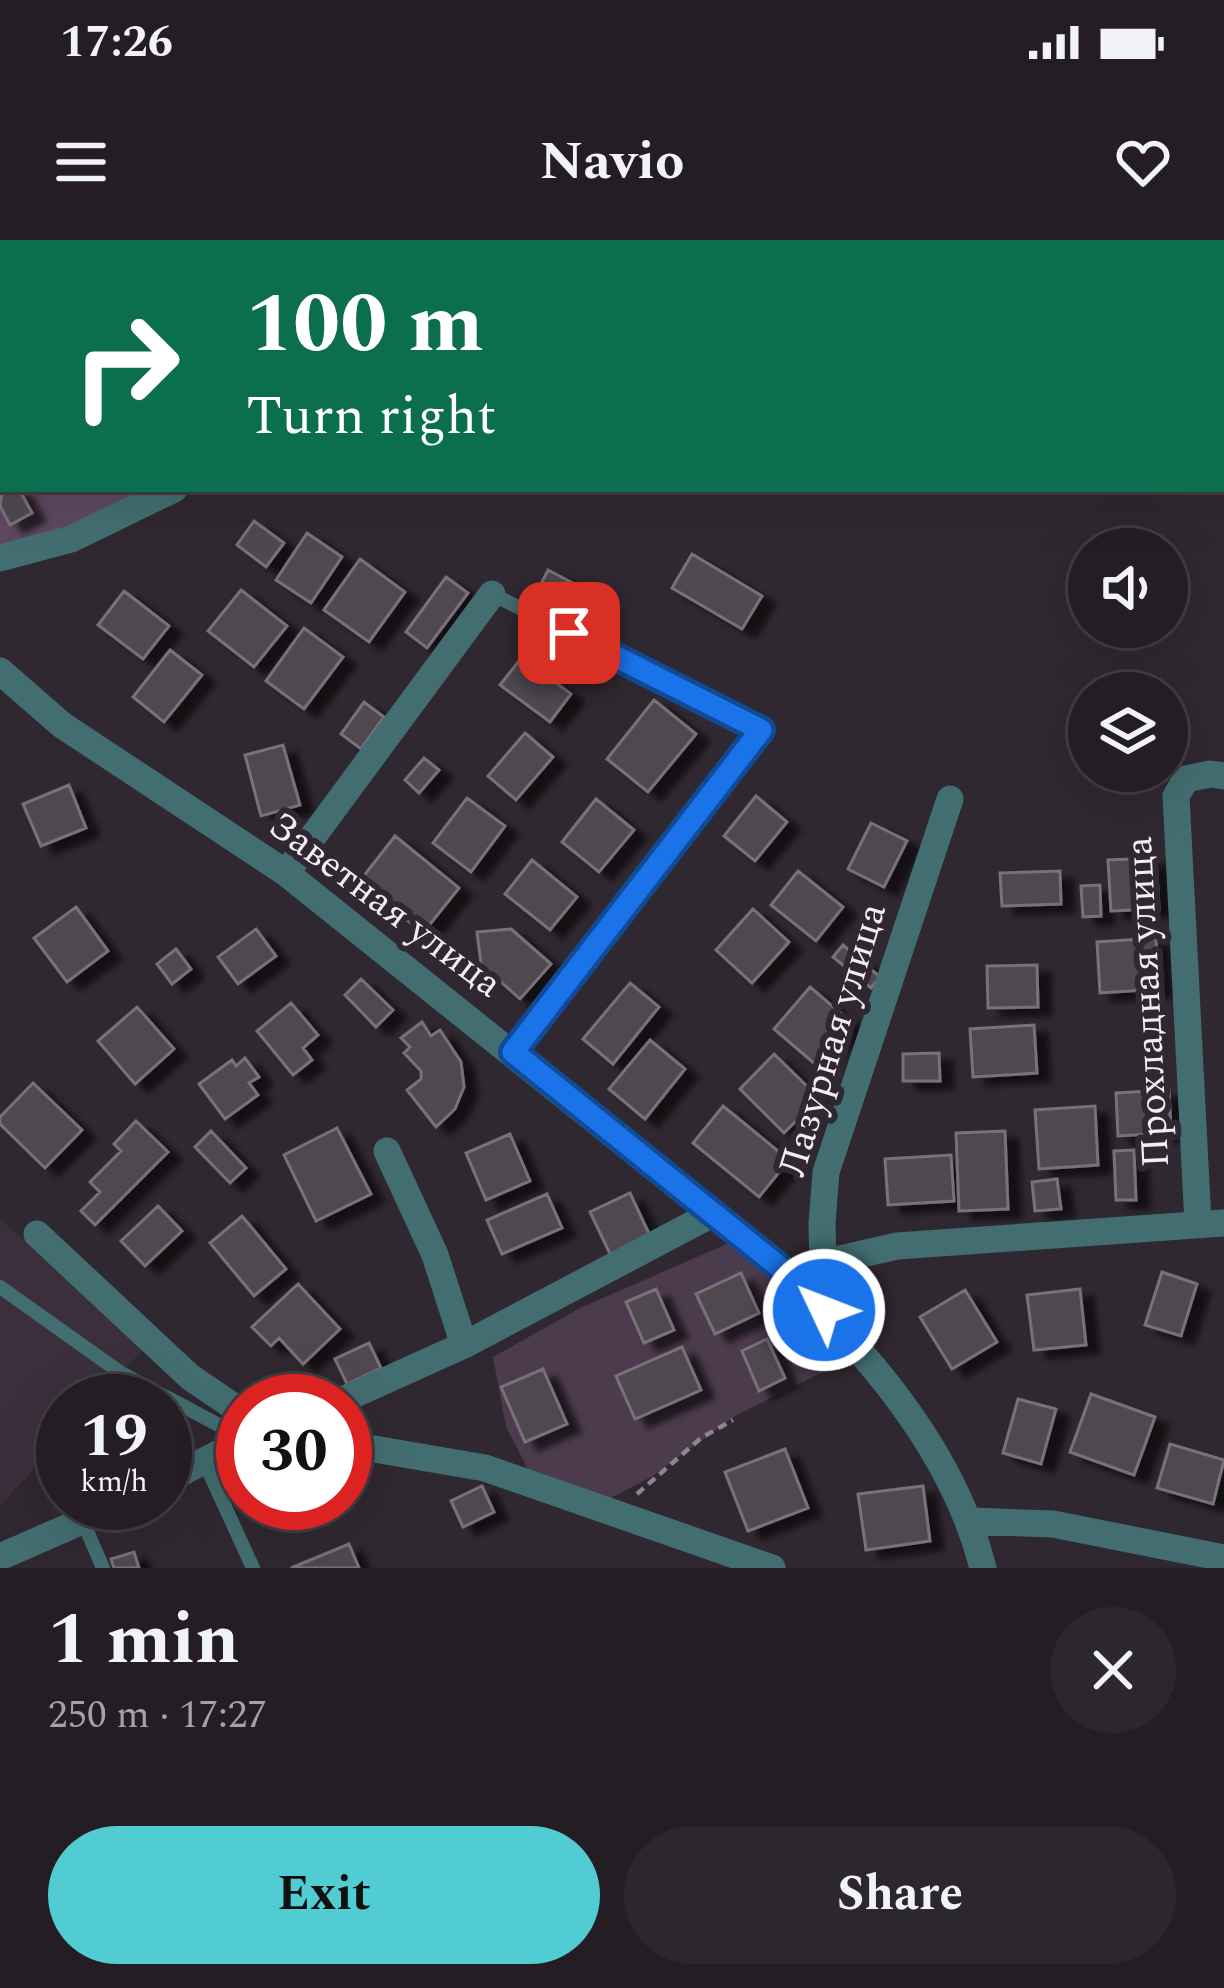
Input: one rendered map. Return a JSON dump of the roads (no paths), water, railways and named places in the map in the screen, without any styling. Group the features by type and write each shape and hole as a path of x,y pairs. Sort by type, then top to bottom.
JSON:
{"street":[{"path":"0,558 71,539 168,492"},
{"path":"286,873 492,594"},
{"name":"Заветная улица","path":"0,671 62,725 286,873 714,1213 824,1310 890,1389 933,1452 971,1520 983,1568"},
{"path":"513,1052 761,730"},
{"name":"Прохладная улица","path":"1211,1223 1176,796 1186,779 1224,776"},
{"name":"Лазурная улица","path":"824,1310 826,1172 950,799"},
{"path":"387,1151 435,1255 464,1346"},
{"path":"372,1387 464,1346 714,1213"},
{"path":"823,1262 897,1246 1211,1223"},
{"path":"38,1234 190,1377 216,1395"},
{"path":"372,1449 485,1468 772,1568"},
{"path":"192,1467 216,1454"},
{"path":"971,1520 1053,1524 1224,1558"},
{"path":"0,1557 69,1530"}],"lane":[{"path":"492,594 761,730"},
{"path":"0,1288 121,1373 216,1424"},
{"path":"204,1461 254,1568"},
{"path":"87,1530 104,1568"}]}
